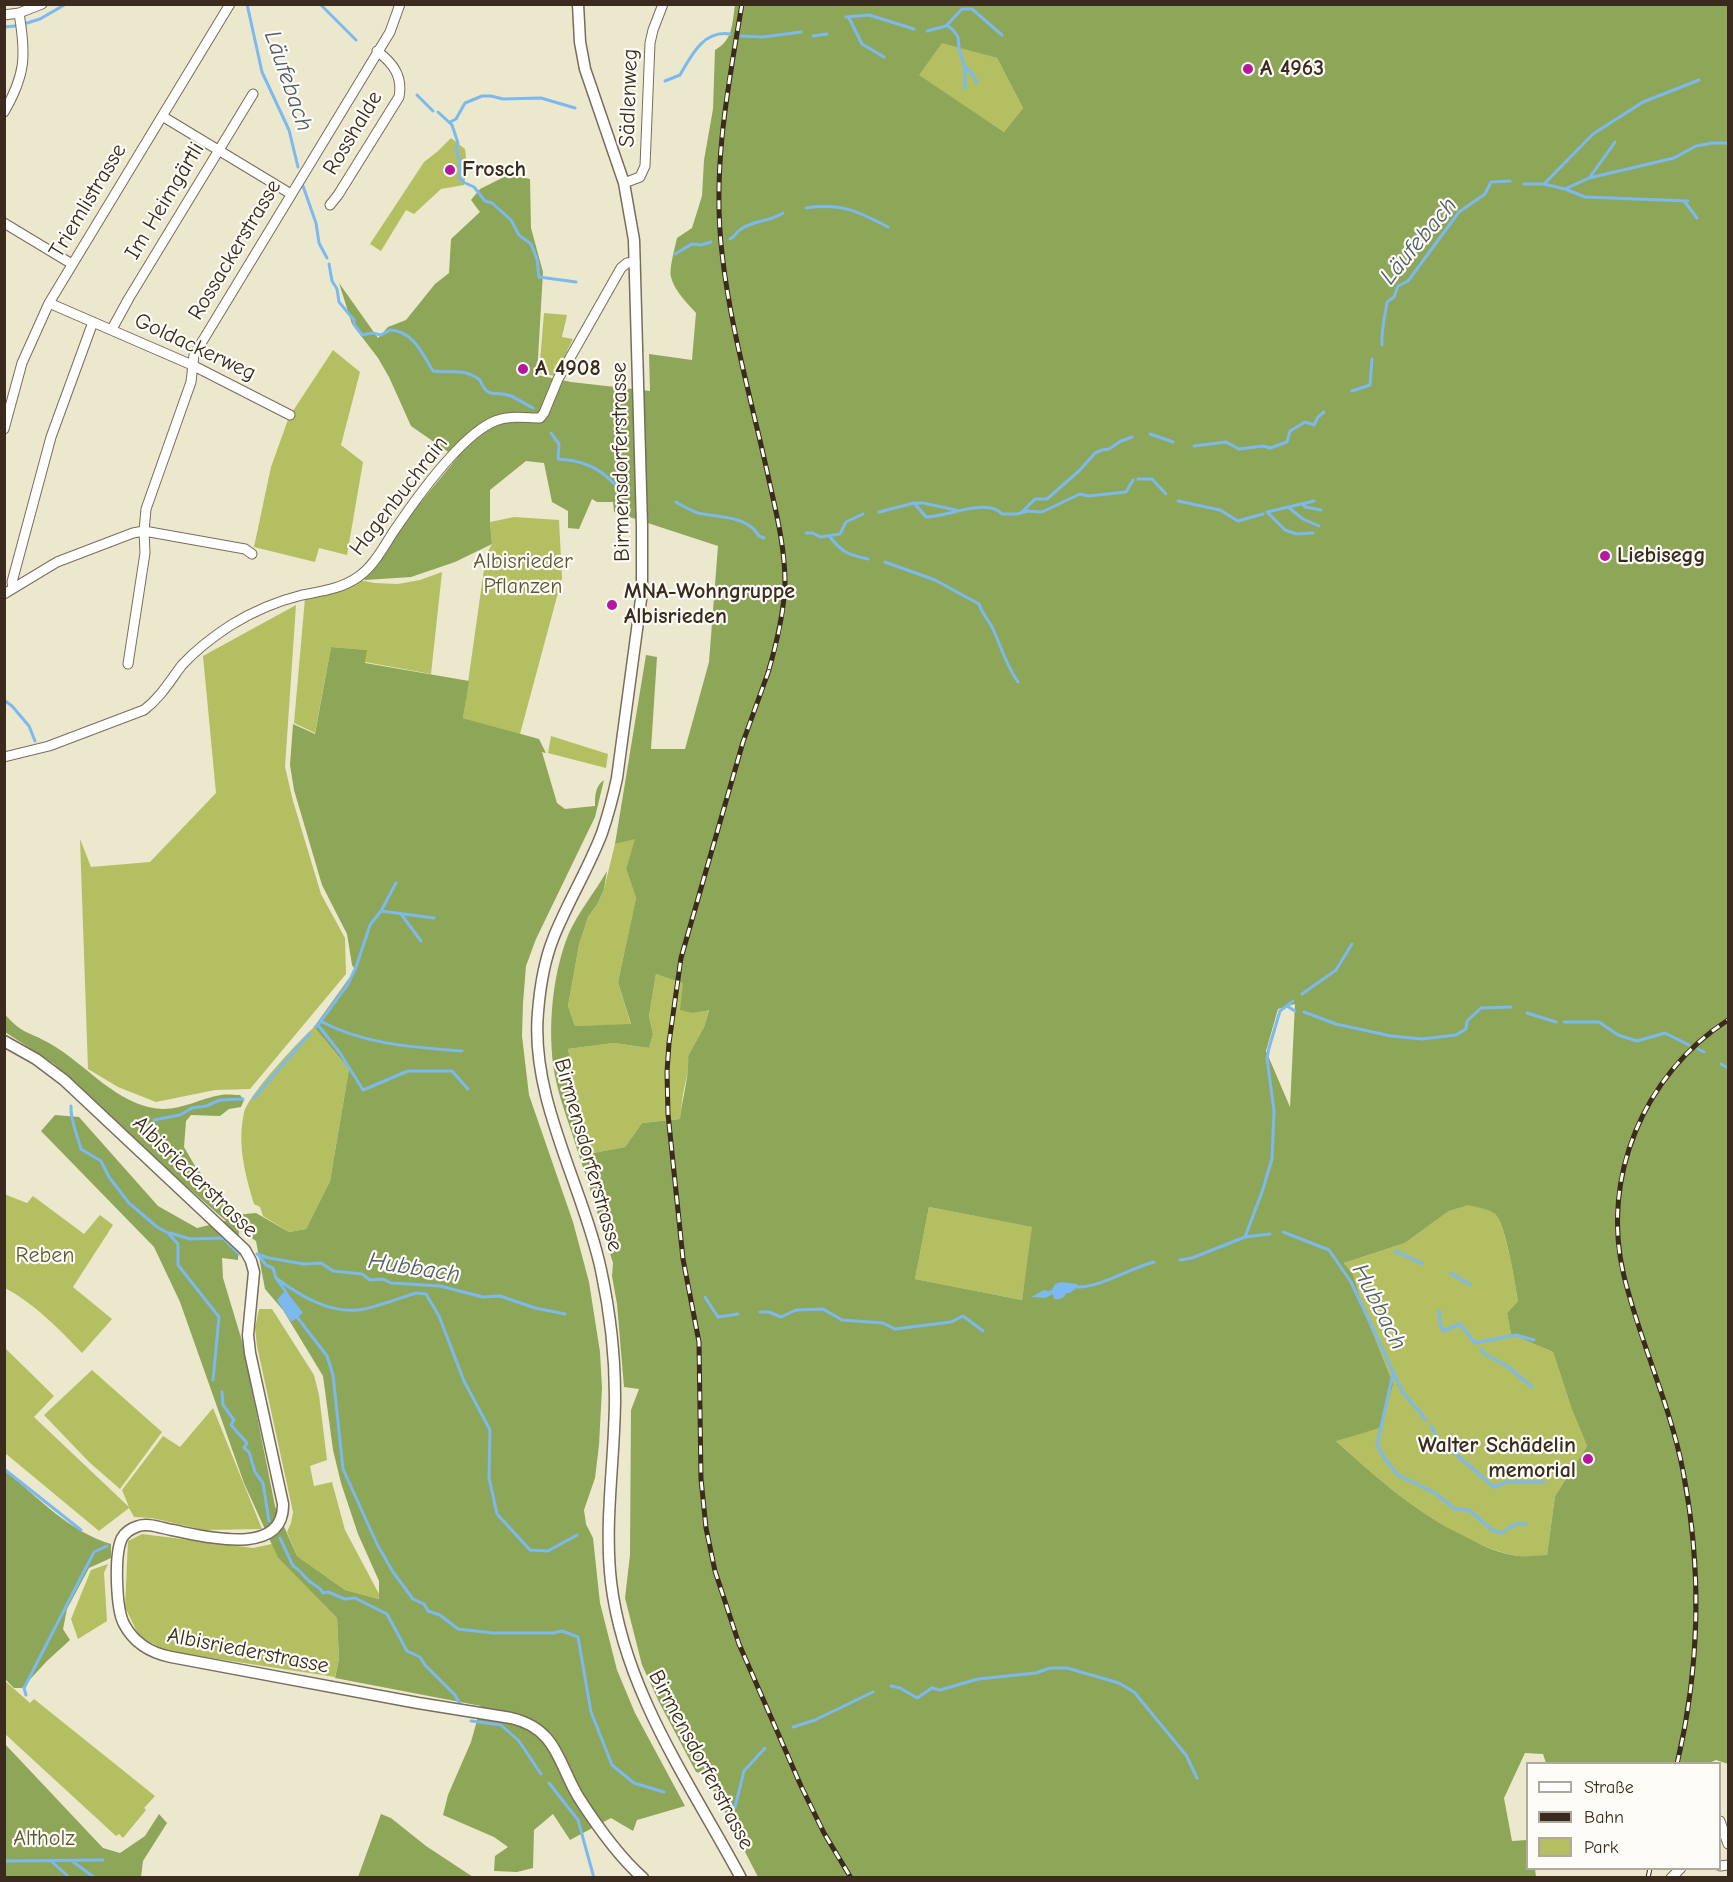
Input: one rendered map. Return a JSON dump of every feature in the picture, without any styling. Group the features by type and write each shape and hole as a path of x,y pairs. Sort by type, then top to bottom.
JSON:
{"main road":[{"name":"Birmensdorferstrasse","path":"578,4 580,42 588,81 624,183 632,221 643,562 640,612 611,807 601,835 562,917 546,959 537,1015 538,1044 544,1090 590,1229 601,1267 608,1307 615,1397 608,1520 609,1552 611,1584 622,1636 629,1660 653,1719 741,1878"},
{"name":"Albisriederstrasse","path":"4,1041 50,1069 71,1086 245,1251 253,1266 248,1344 283,1503 282,1515 270,1533 252,1539 209,1537 147,1525 136,1526 127,1532 122,1538 119,1551 117,1593 121,1618 131,1635 145,1647 171,1657 526,1722 539,1729 551,1741 583,1804 623,1857 643,1878"}],"street":[{"path":"4,15 18,13 42,4"},
{"name":"Triemlistrasse","path":"4,429 22,363 49,303 230,4"},
{"name":"Rossackerstrasse","path":"128,664 145,553 146,509 191,382 194,355 390,32 400,4"},
{"name":"Sädlenweg","path":"624,183 640,177 645,166 650,43 663,4"},
{"path":"4,112 17,88 24,57 18,13"},
{"name":"Rosshalde","path":"330,205 399,97 399,76 393,65 377,51"},
{"name":"Im Heimgärtli","path":"112,329 253,94"},
{"path":"162,116 291,194"},
{"path":"4,223 72,264"},
{"name":"Hagenbuchrain","path":"4,757 49,746 144,710 154,703 190,656 231,625 270,606 303,595 332,590 360,576 451,457 470,439 497,420 511,417 540,418 558,379 621,268 627,263 635,262"},
{"name":"Goldackerweg","path":"49,303 192,365 290,415"},
{"path":"13,588 12,582 49,444 93,322"},
{"path":"4,594 57,562 113,540 144,531 245,549 252,554"},
{"path":"1721,1826 1728,1844"}],"green space":[{"path":"756,4 1728,5 1728,1764 1716,1760 1712,1762 1546,1762 1543,1754 1525,1753 1504,1798 1512,1841 1526,1840 1526,1870 1535,1870 1536,1877 758,1877 705,1774 696,1772 642,1665 625,1598 630,1555 631,1410 639,1389 624,1387 617,1304 612,1276 613,1263 557,1085 552,1048 552,1008 558,969 569,933 607,871 604,889 588,917 579,945 568,1006 575,1026 631,1024 618,982 636,898 626,869 635,839 615,844 646,655 657,657 651,749 685,749 709,662 718,546 614,512 613,502 597,502 592,499 579,529 568,528 568,511 552,502 544,463 526,461 490,490 492,544 455,562 411,577 365,580 363,577 402,525 457,458 411,426 389,377 378,358 352,324 339,283 378,338 388,327 406,320 435,284 449,273 451,239 480,212 471,200 480,189 508,175 530,179 531,228 543,272 537,375 571,382 650,391 649,354 692,360 696,313 675,287 671,277 672,258 677,238 692,228 702,196 704,160 713,109 715,50 725,41 732,25 735,5","holes":["942,43 997,58 1023,108 1004,132 919,75","656,974 683,983 680,1010 693,1013 709,1010 704,1027 688,1056 680,1119 642,1123 625,1147 588,1154 568,1049 614,1043 649,1048 653,1034 649,1016","1295,1004 1290,1107 1266,1051 1278,1009","1468,1205 1489,1211 1499,1220 1510,1255 1518,1301 1507,1313 1511,1334 1553,1352 1572,1410 1587,1446 1555,1496 1547,1555 1522,1556 1505,1553 1448,1528 1398,1494 1336,1441 1380,1428 1393,1384 1365,1314 1353,1274 1344,1263 1405,1243 1449,1211","929,1207 1032,1227 1022,1300 915,1279"]},
{"path":"942,42 997,58 1023,108 1004,132 918,75"},
{"path":"451,138 465,149 467,166 464,185 441,189 414,214 406,210 381,251 370,244 424,162"},
{"path":"544,313 567,315 562,337 573,339 555,376 539,373"},
{"path":"333,350 360,372 341,445 363,462 347,555 319,548 315,562 254,547 271,467 289,417"},
{"name":"Albisrieder Pflanzen","path":"514,517 559,520 562,578 520,734 463,718 486,555 492,544 490,522"},
{"path":"442,572 431,674 365,662 366,650 331,647 315,733 294,723 305,598 360,580 398,584 420,580"},
{"path":"296,605 285,767 321,894 345,938 346,974 250,1089 215,1090 156,1102 118,1087 88,1069 80,839 91,867 150,862 216,793 203,656"},
{"path":"331,647 367,650 365,663 469,681 463,718 539,739 546,753 542,752 557,803 565,809 595,806 597,788 604,780 595,817 536,939 526,966 522,1036 529,1095 573,1222 589,1282 600,1352 602,1388 599,1445 595,1478 584,1510 586,1524 593,1538 600,1603 617,1670 635,1713 685,1806 637,1820 633,1831 611,1818 570,1840 553,1814 534,1830 533,1868 517,1872 494,1871 495,1856 508,1847 494,1837 443,1815 448,1795 471,1742 481,1706 335,1678 339,1659 337,1618 278,1558 244,1483 180,1302 154,1247 41,1131 55,1115 79,1117 158,1206 197,1228 226,1221 144,1149 54,1064 5,1032 4,1013 20,1029 63,1052 117,1093 146,1106 171,1109 206,1098 240,1095 244,1100 241,1107 229,1109 220,1116 191,1115 186,1121 184,1147 195,1166 234,1215 256,1213 289,1232 306,1229 330,1181 349,1069 314,1027 355,970 352,965 347,934 322,885 294,790 290,765 293,724 315,734","holes":["239,1230 256,1241 265,1289 283,1310 323,1376 333,1450 341,1483 358,1534 379,1581 379,1599 345,1590 297,1556 275,1506 242,1341 223,1278 222,1258 238,1260"]},
{"path":"551,736 608,754 606,768 548,753"},
{"path":"636,838 626,869 636,898 618,982 631,1025 575,1026 568,1006 579,945 588,917 604,889 615,844"},
{"path":"656,974 684,982 693,1013 709,1009 704,1027 688,1056 689,1065 680,1119 642,1123 625,1147 588,1154 568,1049 614,1043 649,1048 653,1034 649,1016"},
{"path":"314,1027 349,1069 330,1181 306,1229 289,1232 263,1216 260,1207 254,1204 243,1159 242,1125 244,1113 255,1094 286,1056"},
{"name":"Reben","path":"4,1194 27,1203 33,1196 84,1234 100,1215 113,1225 73,1287 112,1319 82,1353 36,1309 5,1288"},
{"path":"1469,1204 1492,1212 1499,1220 1510,1255 1518,1301 1507,1313 1511,1334 1553,1352 1572,1410 1587,1446 1555,1496 1547,1555 1522,1556 1506,1553 1480,1544 1448,1528 1398,1494 1335,1440 1380,1428 1365,1314 1353,1274 1344,1263 1405,1243 1449,1211"},
{"path":"929,1207 1033,1227 1022,1300 915,1279"},
{"path":"259,1309 272,1309 314,1375 319,1395 327,1460 310,1466 314,1486 332,1482 345,1530 379,1594 379,1599 345,1590 297,1556 287,1532 293,1512 257,1346 255,1328"},
{"path":"5,1348 54,1396 34,1417 129,1507 122,1490 163,1436 180,1447 213,1408 262,1529 204,1530 152,1518 134,1517 129,1508 99,1531 5,1453"},
{"path":"92,1370 162,1432 120,1489 89,1462 44,1415"},
{"path":"5,1470 68,1522 111,1544 111,1558 89,1568 67,1609 63,1629 70,1640 22,1688 14,1688 5,1679"},
{"path":"142,1534 253,1548 272,1544 278,1558 337,1618 339,1659 335,1677 166,1651 139,1636 125,1607 128,1541"},
{"path":"108,1564 104,1573 107,1621 78,1639 71,1619 91,1570"},
{"path":"4,1680 30,1703 34,1699 155,1796 123,1838 119,1834 116,1836 5,1734"},
{"name":"Altholz","path":"4,1743 103,1848 120,1853 145,1836 159,1814 167,1823 143,1861 141,1877 5,1877"},
{"path":"381,1814 391,1818 426,1846 473,1877 358,1877"}],"water":[{"path":"1061,1282 1077,1284 1078,1287 1060,1299 1054,1299 1053,1294 1045,1298 1031,1297 1044,1290 1052,1290 1055,1284"},
{"path":"284,1292 287,1292 303,1313 291,1322 277,1300"}],"waterway":[{"path":"27,23 40,19 66,4"},
{"name":"Läufebach","path":"247,4 262,72 289,130 298,167"},
{"path":"320,4 356,40"},
{"path":"927,31 946,26 962,9 972,9 1002,35"},
{"path":"846,17 869,15 914,29"},
{"path":"849,18 862,44 884,57"},
{"path":"947,25 958,37 965,68 965,89"},
{"path":"4,27 15,26"},
{"path":"741,36 763,37 801,32"},
{"path":"665,81 680,75 705,40 712,36 730,34"},
{"path":"813,36 827,34"},
{"path":"964,66 972,73 977,83"},
{"path":"1544,184 1593,134 1643,102 1699,80"},
{"path":"417,95 433,111"},
{"path":"450,122 456,119 465,103 482,96 503,99 541,98 575,108"},
{"path":"438,112 452,125 458,143 456,148 460,162 460,178 474,187 485,201 492,203 511,220 519,235 531,244 537,259 539,277 576,282"},
{"path":"1590,177 1615,142"},
{"name":"Läufebach","path":"1524,184 1544,184 1565,189 1589,178 1674,158 1696,146 1728,143"},
{"name":"Läufebach","path":"1382,345 1387,302 1394,297 1398,286 1408,281 1459,212 1485,194 1491,182 1510,181"},
{"name":"Läufebach","path":"303,186 316,223 319,243 327,258"},
{"path":"1565,189 1585,197 1688,201"},
{"path":"1684,201 1697,218"},
{"path":"806,208 829,207 849,210 888,227"},
{"path":"730,239 746,226 783,213"},
{"path":"675,254 692,244 701,245 711,242"},
{"name":"Läufebach","path":"329,264 339,302 354,320 354,324 362,335 372,333 381,335 390,330 398,331 416,344 433,371 457,372 473,376 480,380 489,392 511,396 533,408"},
{"name":"Läufebach","path":"1352,391 1370,385 1372,359"},
{"name":"Läufebach","path":"1194,446 1226,442 1239,449 1263,446 1270,448 1287,442 1290,431 1305,422 1314,425 1324,412"},
{"name":"Läufebach","path":"551,433 559,444 558,459 590,466 622,489"},
{"name":"Läufebach","path":"1150,434 1173,442"},
{"name":"Läufebach","path":"1022,512 1035,499 1047,499 1080,470 1095,453 1109,449 1132,437"},
{"name":"Läufebach","path":"1138,479 1152,479 1166,494"},
{"name":"Läufebach","path":"879,512 914,503 926,517 977,507 996,509 1002,514 1042,512 1080,494 1089,496 1126,492 1133,480"},
{"name":"Läufebach","path":"1178,501 1220,510 1238,521 1263,514"},
{"name":"Läufebach","path":"1313,533 1297,534 1285,530 1267,512 1314,501"},
{"name":"Läufebach","path":"676,502 698,513 748,524 764,538"},
{"name":"Läufebach","path":"915,503 956,510"},
{"path":"1303,504 1305,507 1321,510"},
{"path":"1288,507 1303,519 1319,526"},
{"name":"Läufebach","path":"806,533 813,533 820,537 840,534 846,522 863,514"},
{"name":"Läufebach","path":"829,536 846,552 868,559"},
{"name":"Läufebach","path":"885,562 935,580 979,604 1018,682"},
{"path":"4,700 29,726 35,741"},
{"path":"318,1025 348,984 370,925 381,911 396,883"},
{"path":"381,911 434,918"},
{"path":"401,914 421,941"},
{"name":"Hubbach","path":"1302,994 1336,970 1352,944"},
{"name":"Hubbach","path":"1245,1237 1272,1159 1274,1111 1267,1058 1269,1048 1280,1011 1293,1001"},
{"name":"Hubbach","path":"1287,1006 1295,1011"},
{"name":"Hubbach","path":"1304,1012 1336,1024 1391,1036 1422,1039 1456,1035 1466,1029 1467,1021 1481,1008 1511,1007"},
{"name":"Hubbach","path":"1527,1013 1556,1022"},
{"path":"320,1021 355,1035 390,1044 462,1051"},
{"name":"Hubbach","path":"1564,1022 1599,1022 1618,1035 1637,1041 1665,1033 1689,1045"},
{"path":"315,1027 318,1025 340,1053 363,1090 408,1071 452,1071 468,1089"},
{"path":"254,1098 310,1033"},
{"name":"Hubbach","path":"1698,1049 1704,1052"},
{"name":"Hubbach","path":"1721,1064 1728,1068"},
{"path":"154,1120 180,1115 192,1108 206,1106 220,1100 243,1099"},
{"name":"Hubbach","path":"71,1106 81,1149 101,1161 109,1177 129,1203 157,1227 168,1233 178,1244 178,1265 219,1317 213,1380"},
{"name":"Hubbach","path":"1283,1232 1329,1250 1351,1282 1402,1391 1426,1420"},
{"name":"Hubbach","path":"170,1233 190,1239 223,1238 239,1254"},
{"name":"Hubbach","path":"1180,1260 1192,1258 1245,1237 1270,1234"},
{"path":"1395,1251 1423,1264"},
{"name":"Hubbach","path":"257,1254 304,1264 321,1263 333,1271 362,1274 370,1280 383,1279 391,1283 440,1286 483,1297 500,1296 535,1308 565,1314"},
{"path":"259,1256 266,1265 273,1268 276,1278 286,1292"},
{"name":"Hubbach","path":"1078,1287 1097,1284 1154,1262"},
{"path":"1450,1273 1471,1285"},
{"path":"276,1278 314,1302 336,1309 358,1310 416,1293 426,1294 439,1316 464,1381 490,1430 489,1478 497,1514 530,1550 548,1551 577,1535"},
{"name":"Hubbach","path":"705,1297 718,1317 738,1314"},
{"name":"Hubbach","path":"760,1312 769,1312 781,1317 796,1310 823,1309 842,1320 883,1323 895,1329 951,1322 963,1316 983,1331"},
{"path":"1439,1311 1443,1331 1460,1324 1475,1343 1516,1335 1534,1340"},
{"path":"297,1317 327,1356 333,1375 343,1469 377,1544 393,1572 413,1599 424,1604 428,1611 440,1615 458,1629 493,1633 562,1631 578,1637 591,1712 612,1765 634,1783 664,1792"},
{"path":"1481,1349 1485,1354 1507,1366 1532,1387"},
{"path":"1393,1373 1377,1445 1398,1475 1435,1493 1455,1509 1469,1510 1492,1530 1501,1533 1516,1524 1526,1524"},
{"path":"222,1392 223,1405 234,1420 231,1425 247,1443 244,1448 249,1452 255,1472 263,1483 269,1521"},
{"path":"1431,1426 1437,1438 1494,1487 1507,1482 1544,1482"},
{"path":"4,1469 81,1530"},
{"path":"280,1538 293,1566 323,1593 328,1592 345,1599 355,1598 387,1614 407,1651 420,1657 455,1695 460,1704"},
{"path":"26,1695 24,1688 94,1552 107,1546"},
{"path":"891,1686 900,1688 917,1698 932,1688 940,1690 978,1679 1036,1673 1050,1668 1067,1668 1119,1683 1134,1692 1186,1755 1197,1778"},
{"path":"793,1727 815,1720 873,1692"},
{"path":"471,1721 501,1725 519,1741 541,1774"},
{"path":"726,1806 735,1807 744,1771 765,1748"},
{"path":"549,1783 578,1820 594,1878"},
{"path":"4,1861 103,1860"},
{"path":"51,1861 70,1878"},
{"path":"72,1861 95,1878"}],"railway":[{"path":"742,4 723,128 719,221 730,308 776,513 783,555 785,583 783,607 767,676"},
{"path":"769,670 743,742 681,958 669,1043 668,1114 683,1259 699,1342 701,1479 706,1528 715,1571 739,1644 801,1786 824,1833 851,1878"},
{"path":"1677,1762 1685,1728 1694,1654 1696,1581 1693,1544 1683,1471 1671,1422 1624,1276 1618,1239 1618,1202 1624,1166 1636,1132 1652,1099 1673,1069 1698,1042 1728,1020"},
{"path":"1648,1878 1650,1870"}],"place":[{"name":"A 4963","path":"1248,69"},
{"name":"Frosch","path":"450,170"},
{"name":"A 4908","path":"523,369"},
{"name":"Liebisegg","path":"1605,556"},
{"name":"MNA-Wohngruppe Albisrieden","path":"612,605"},
{"name":"Walter Schädelin memorial","path":"1588,1459"}]}
